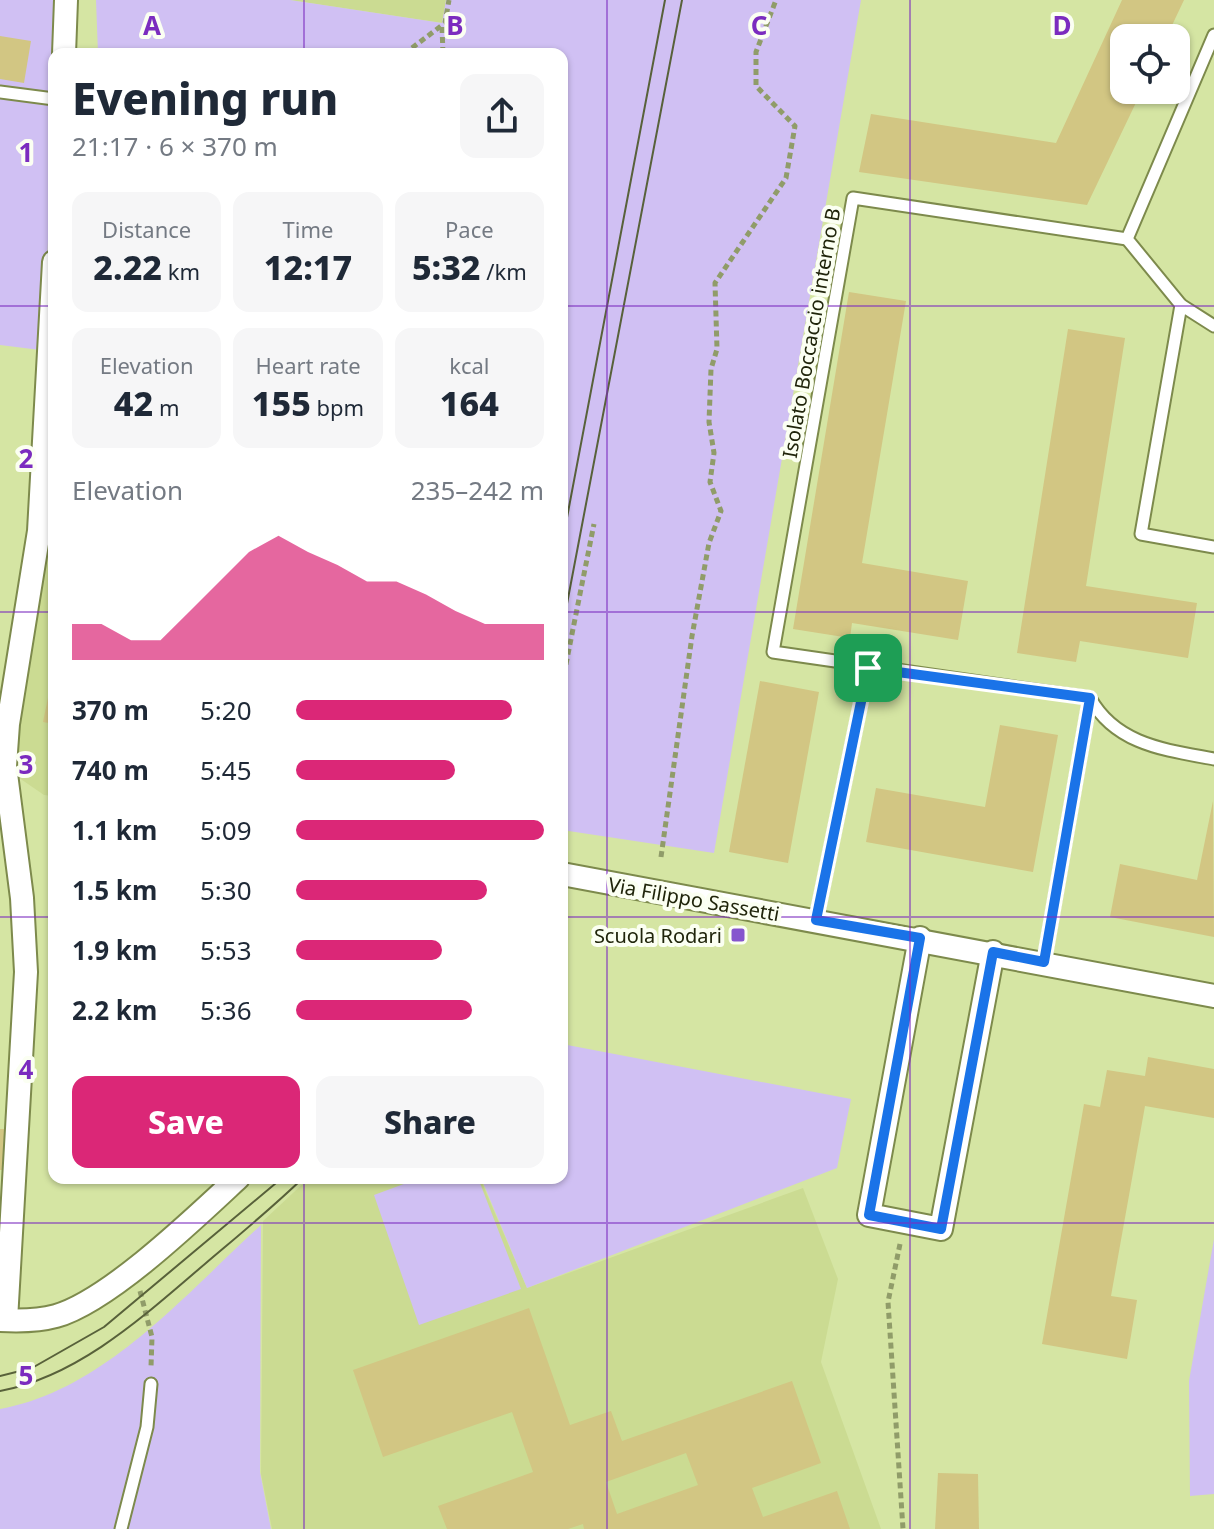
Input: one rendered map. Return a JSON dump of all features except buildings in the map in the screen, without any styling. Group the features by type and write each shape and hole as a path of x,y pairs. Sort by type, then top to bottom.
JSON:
{"street":[{"path":"64,48 66,0"},
{"path":"48,370 39,531 8,724 5,766 22,898 26,972 3,1320 58,1316 92,1299 231,1184"},
{"name":"Via Filippo Sassetti","path":"568,875 920,938 1214,996"},
{"path":"920,938 869,1215 941,1229 993,952"}],"lane":[{"path":"1214,35 1127,239 1181,305 1214,326"},
{"path":"0,92 48,98"},
{"name":"Isolato Boccaccio interno B","path":"868,668 773,652 853,198 1127,239"},
{"path":"1181,305 1141,534 1214,547"},
{"path":"816,920 868,668 1090,698 1108,724 1125,735 1155,748 1214,759"},
{"path":"1044,962 1090,698"},
{"path":"121,1529 147,1427 151,1384"}],"path":[{"path":"443,48 442,26 449,0"},
{"path":"661,857 692,636 709,543 721,511 710,482 714,453 709,422 711,369 717,349 715,283 786,178 795,126 756,86 756,52 776,0"},
{"path":"412,48 442,26"},
{"path":"568,654 594,524"},
{"path":"903,1529 888,1302 905,1222"},
{"path":"136,1281 148,1312 152,1337 151,1384"}],"shaded area":[{"path":"0,0 57,0 55,48 48,48 48,241 44,348 0,345"},
{"path":"96,0 290,0 442,23 446,0 861,0 714,853 568,831 568,48 98,48"},
{"path":"290,0 446,0 443,23"},
{"path":"48,537 48,795 12,773 14,734 46,566"},
{"path":"568,1045 851,1099 837,1168 527,1288 484,1184 568,1184"},
{"path":"303,1184 483,1184 527,1288 803,1188 838,1279 821,1362 881,1529 272,1529 261,1474 263,1221"},
{"path":"404,1184 480,1184 521,1289 419,1325 374,1195"},
{"path":"261,1225 260,1472 271,1529 0,1529 0,1409 38,1398 74,1382 109,1361 173,1309"},
{"path":"1214,1239 1214,1494 1190,1496 1189,1381"}],"tram line":[{"path":"568,512 665,0"},
{"path":"568,598 682,0"},
{"path":"0,1376 32,1368 104,1327 275,1184"},
{"path":"0,1391 58,1372 136,1322 296,1184"}],"place":[{"name":"Scuola Rodari","path":"738,935"}],"route":[{"path":"868,668 1090,698 1044,962 993,952 941,1229 869,1215 920,938 816,920 868,668"}]}
